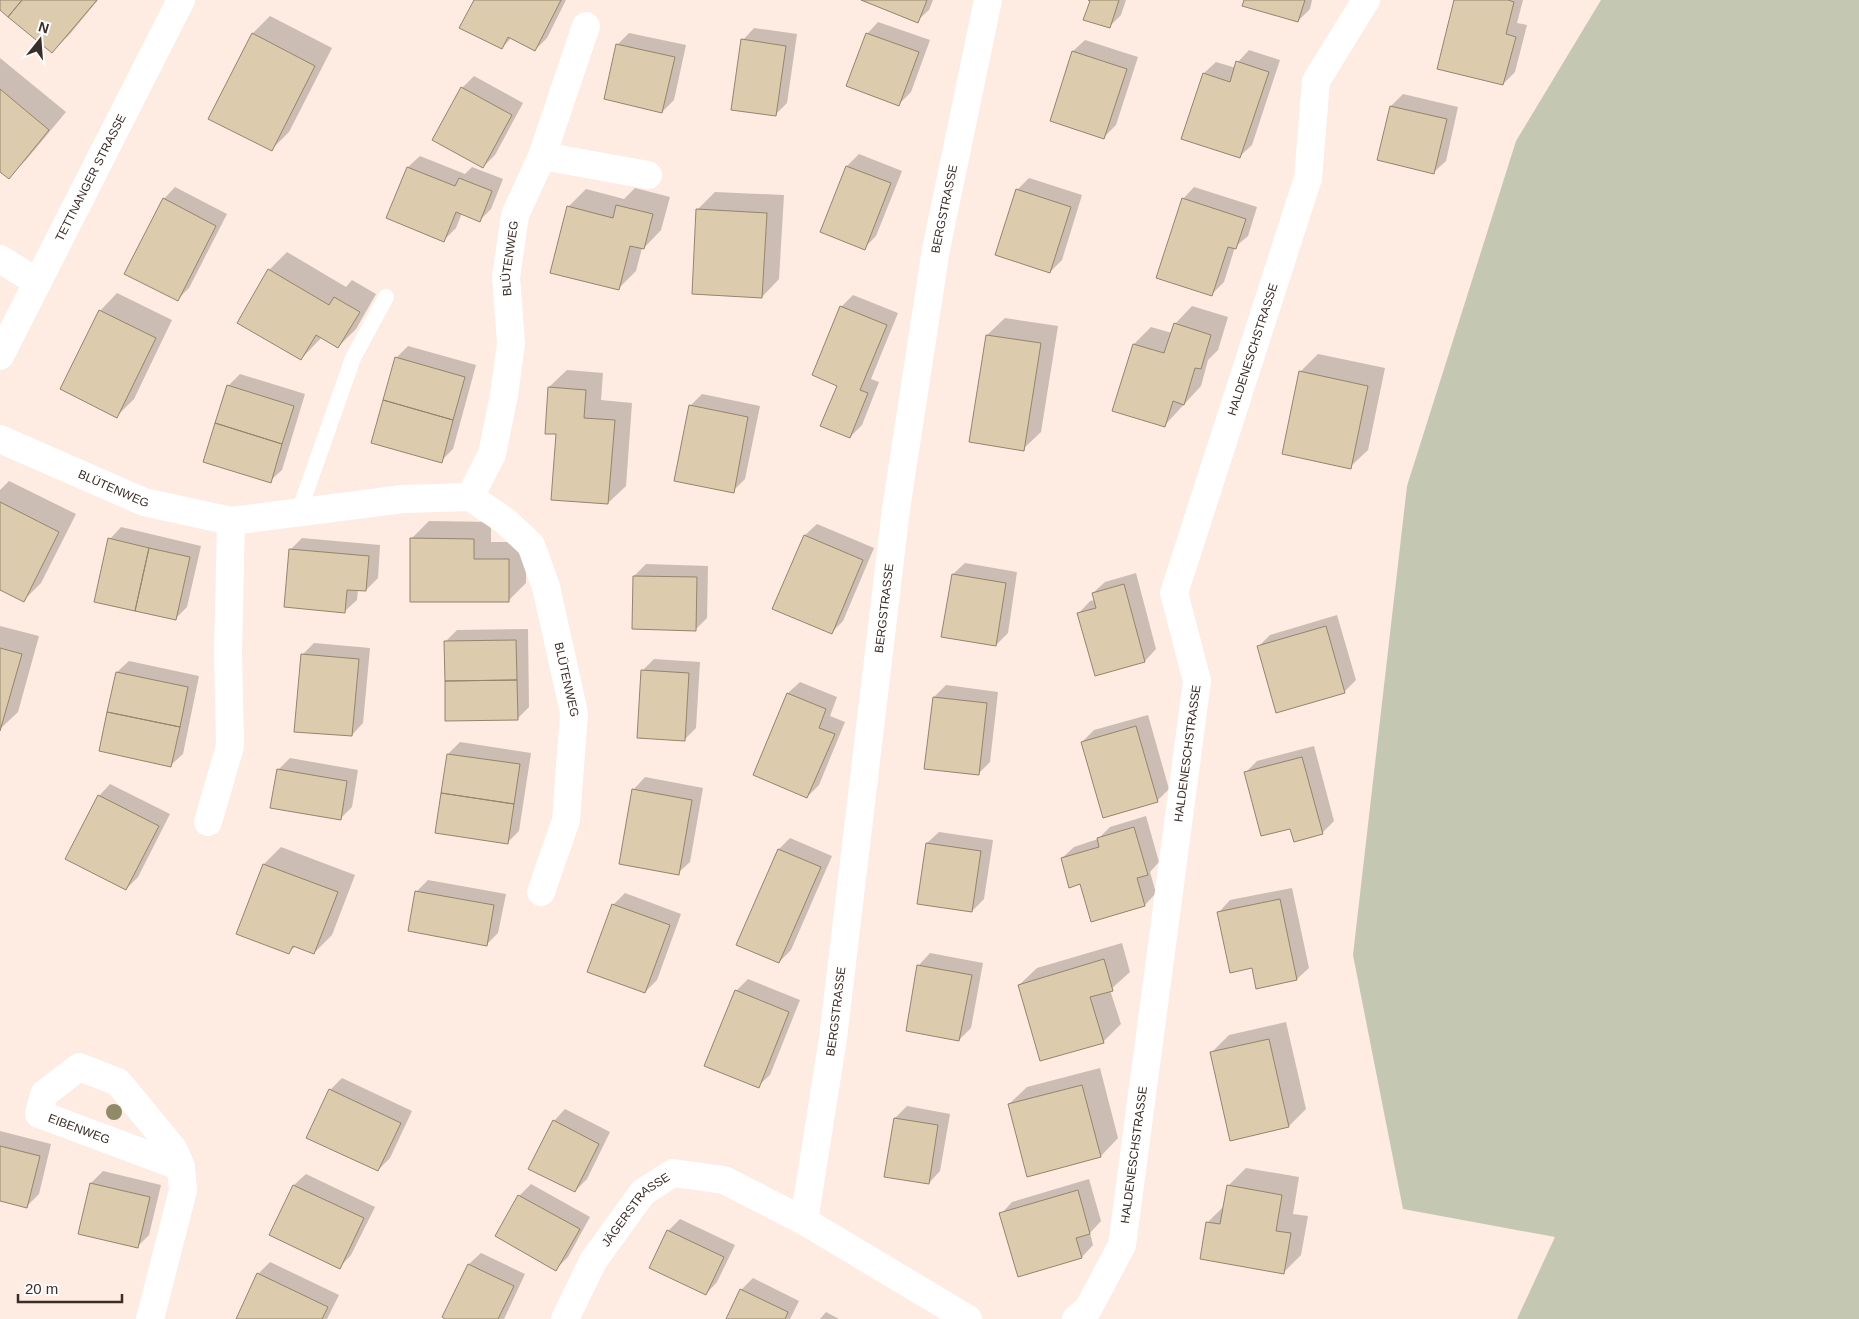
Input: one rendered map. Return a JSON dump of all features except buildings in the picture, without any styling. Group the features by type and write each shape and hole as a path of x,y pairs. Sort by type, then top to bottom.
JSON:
{"street":[{"name":"TETTNANGER STRASSE","path":"0,356 181,0"},
{"name":"BERGSTRASSE","path":"804,1221 833,1038 896,510 936,249 988,0"},
{"name":"HALDENESCHSTRASSE","path":"1076,1319 1088,1309 1122,1245 1197,681 1174,593 1308,178 1316,81 1366,0"},
{"name":"BLÜTENWEG","path":"470,497 492,454 504,394 511,344 506,277 515,215 542,156 586,26"},
{"path":"542,156 648,175"},
{"path":"0,259 37,282"},
{"name":"BLÜTENWEG","path":"0,439 144,502 231,522 403,499 470,497 504,520 531,545 546,587 574,713 566,820 541,892"},
{"path":"208,822 230,746 228,652 231,522"},
{"name":"EIBENWEG","path":"150,1319 182,1190 180,1167 174,1150 118,1082 79,1067 44,1094 39,1114 180,1167"},
{"name":"JÄGERSTRASSE","path":"565,1319 593,1261 643,1192 673,1173 724,1180 804,1221"},
{"path":"804,1221 968,1319"}],"lane":[{"path":"298,514 353,358 386,297"}],"green space":[{"path":"1601,0 1859,0 1859,1319 1517,1319 1555,1237 1403,1209 1353,955 1407,486 1516,141"}]}
